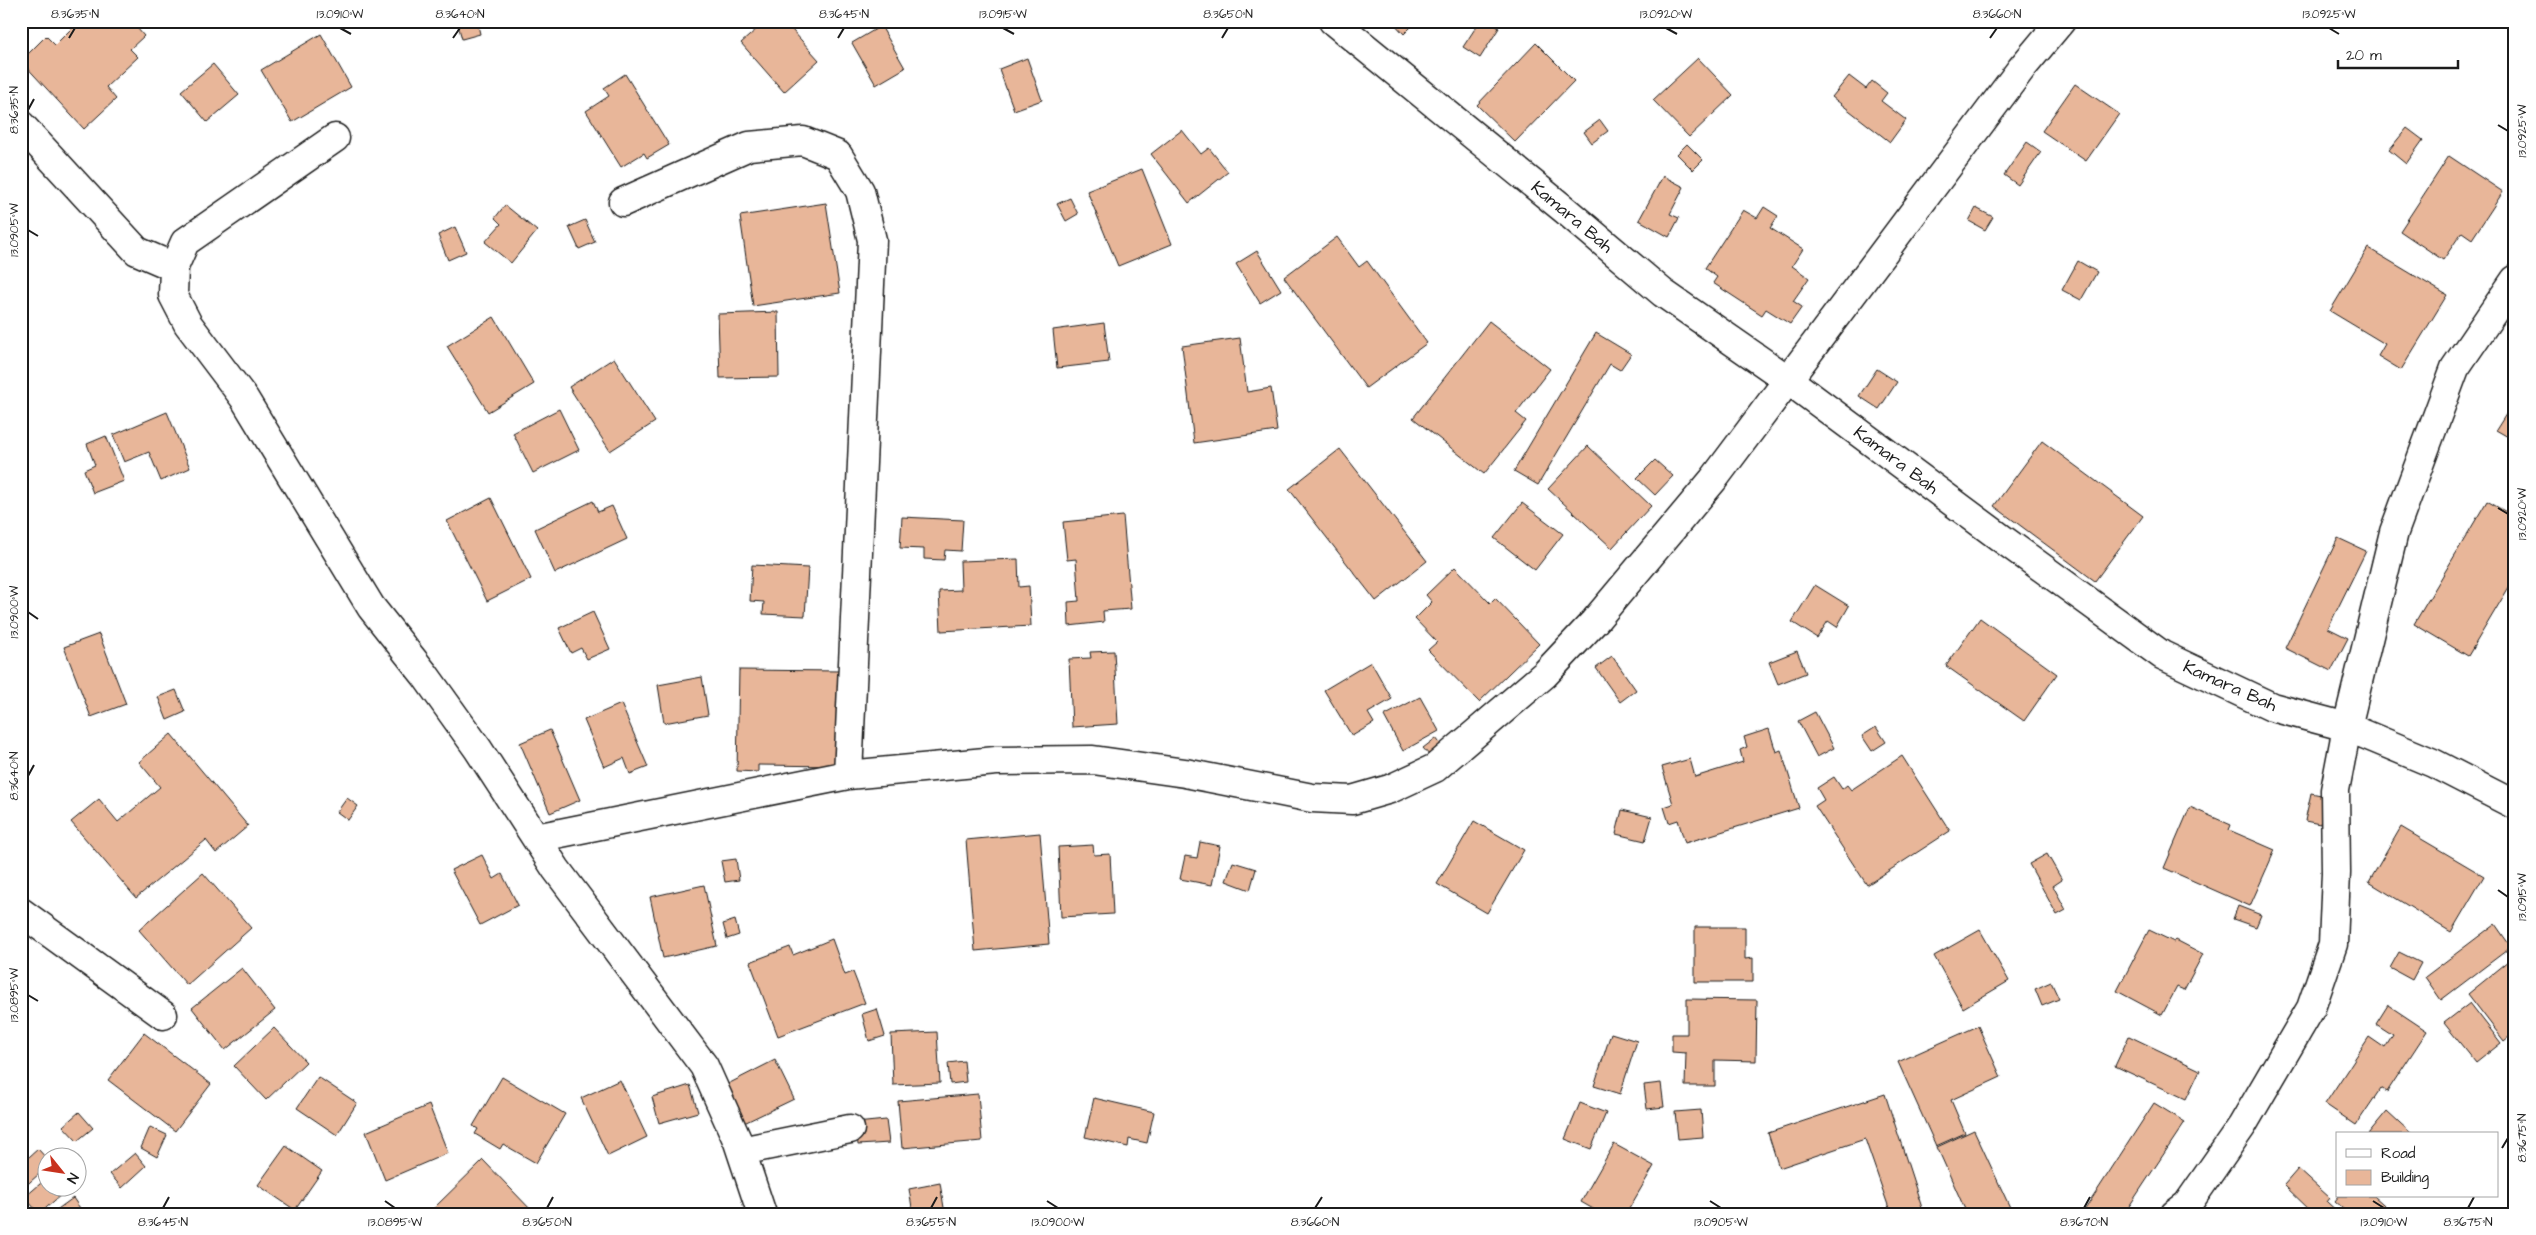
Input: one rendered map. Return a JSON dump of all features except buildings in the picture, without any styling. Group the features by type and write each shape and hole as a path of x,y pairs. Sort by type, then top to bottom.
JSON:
{"street":[{"name":"Kamara Bah","path":"1332,21 1565,210 1663,293 1787,379 2162,655 2272,707 2347,727 2432,763 2515,805"},
{"path":"536,838 848,775 996,761 1093,760 1185,773 1312,798 1352,800 1390,789 1434,768 1545,674 1594,622 1707,488 2021,68 2061,21"},
{"path":"21,125 137,251 174,267"},
{"path":"335,138 185,242 174,267 173,295 188,324 244,398 371,607 425,675 468,734 556,869 704,1066 741,1151 762,1214"},
{"path":"623,202 749,146 803,141 838,156 860,191 872,240 848,775"},
{"path":"2176,1214 2187,1205 2242,1126 2311,1008 2333,944 2336,873 2335,790 2347,727 2394,532 2455,368 2515,280"},
{"path":"21,912 163,1014"},
{"path":"741,1151 850,1129"}]}
